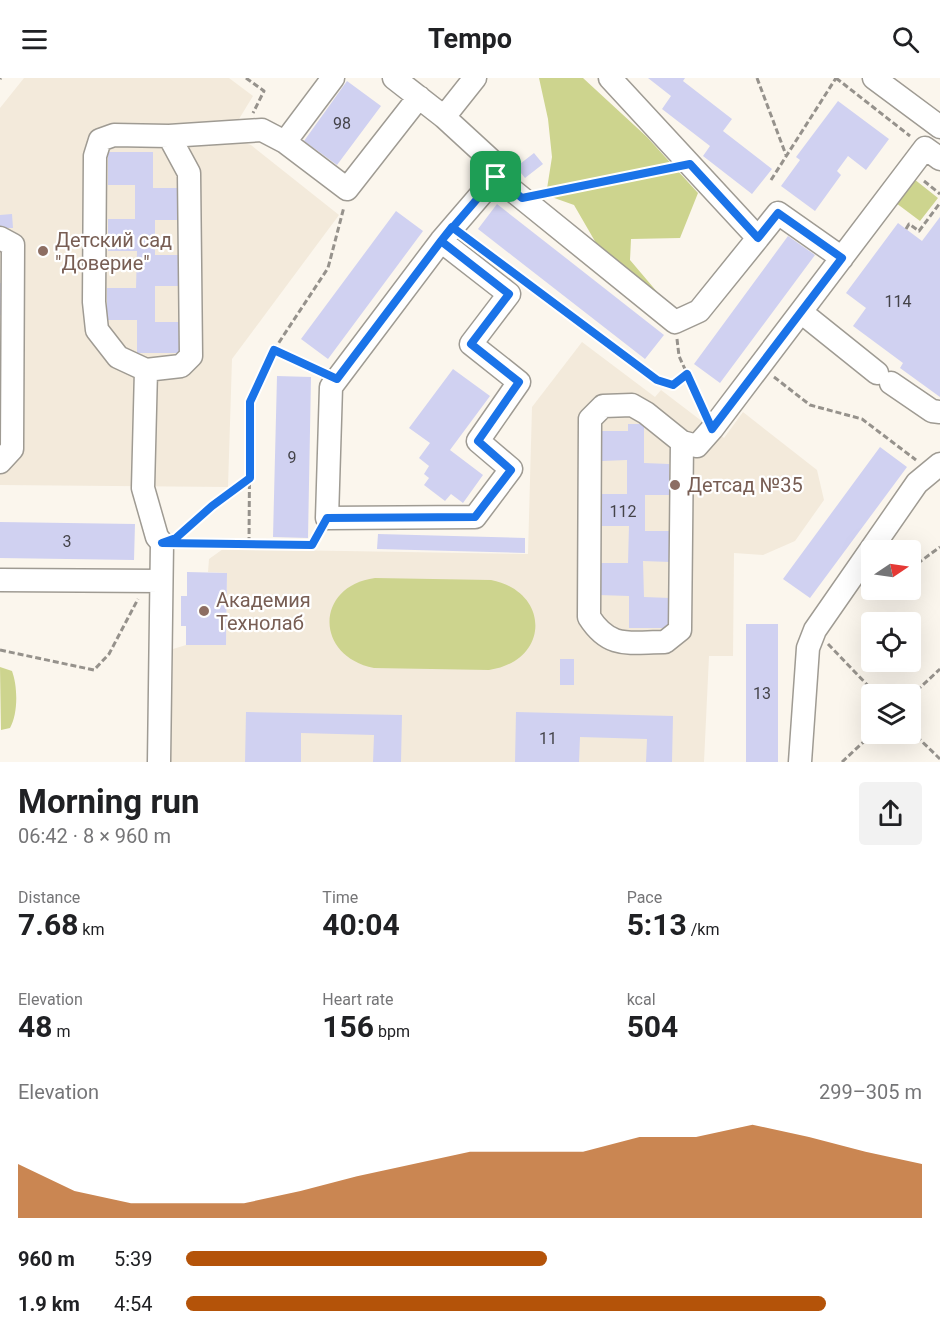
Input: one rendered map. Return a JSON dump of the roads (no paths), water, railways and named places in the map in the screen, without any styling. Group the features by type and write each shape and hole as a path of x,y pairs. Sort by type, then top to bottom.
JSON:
{"lane":[{"path":"285,142 333,78"},
{"path":"394,78 444,117 493,162 496,177 675,322 699,311 778,213 842,258"},
{"path":"444,117 475,78"},
{"path":"610,78 758,238"},
{"path":"874,78 940,127"},
{"path":"169,136 189,173 191,356 182,366 146,370 118,357 97,330 94,302 95,156 100,140 114,135 169,136 262,130 285,142 347,189 419,98"},
{"path":"682,442 680,630 665,642 613,642 598,632 589,617 590,419 603,406 632,405 646,413 682,442 697,446 842,258 932,153"},
{"path":"441,241 509,294 471,344 519,382 478,441 511,470 475,517 327,518 331,387 441,241 496,177"},
{"path":"0,238 13,245 12,449 0,462"},
{"path":"801,312 884,378 932,411 940,412"},
{"path":"146,370 143,488 157,537 162,543 154,581 159,762"},
{"path":"800,762 808,648 815,630 917,483 935,467"},
{"path":"0,580 154,581"}],"place":[{"name":"Детский сад \"Доверие\"","path":"43,251"},
{"name":"Детсад №35","path":"675,485"},
{"name":"Академия Технолаб","path":"204,611"}]}
